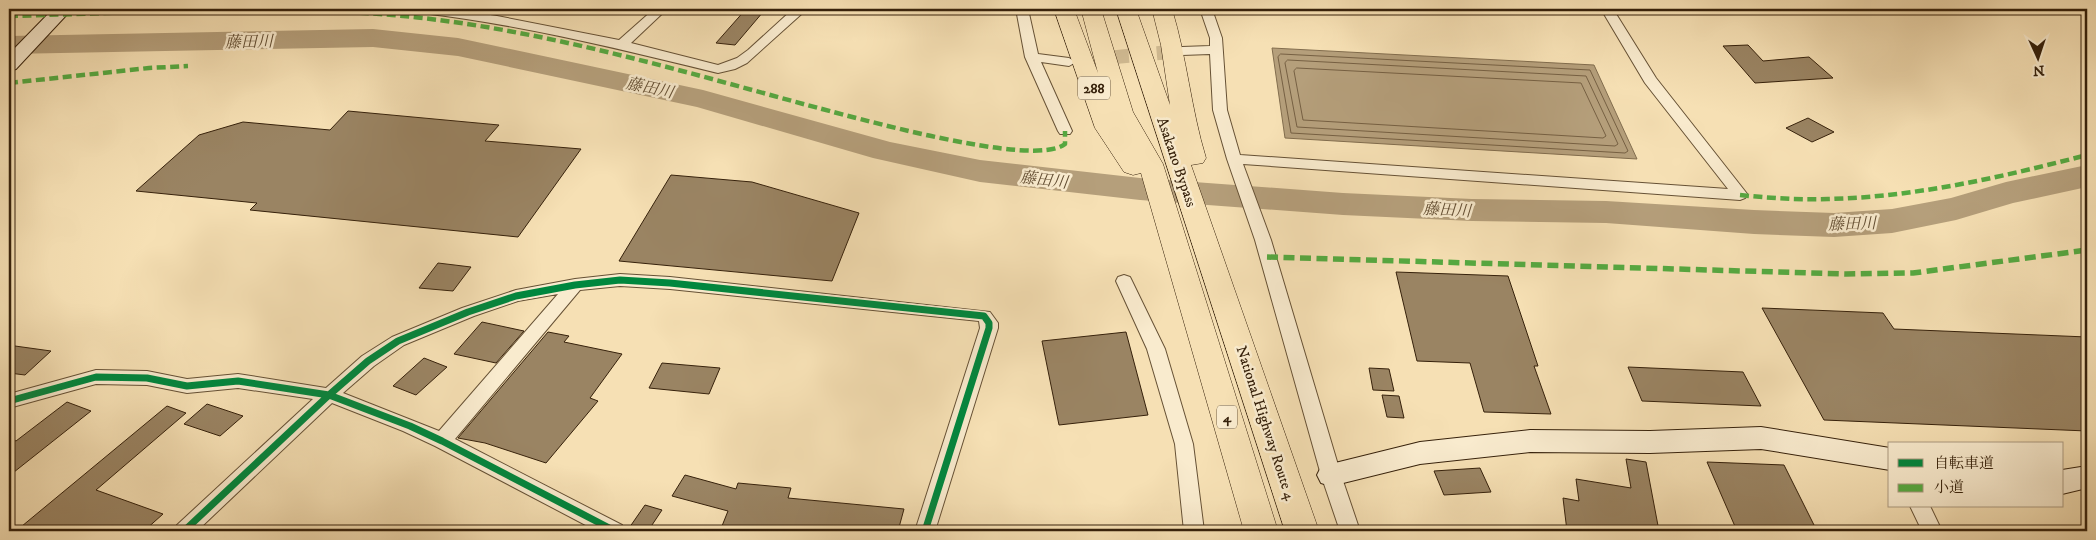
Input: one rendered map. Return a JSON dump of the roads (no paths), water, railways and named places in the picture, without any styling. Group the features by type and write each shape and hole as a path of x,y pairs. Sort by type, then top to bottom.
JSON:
{"highway":[{"name":"288","path":"1064,9 1108,128 1141,163"},
{"name":"Asakano Bypass","path":"1091,9 1121,112 1141,163 1163,231 1193,304 1261,531"},
{"name":"Asakano Bypass","path":"1126,9 1188,166"},
{"path":"1162,9 1172,45 1186,132 1188,166"},
{"name":"National Highway Route 4","path":"1188,166 1211,234 1230,316 1302,531"}],"street":[{"path":"422,9 539,27 623,43 718,69 746,58 787,17 801,9"},
{"path":"623,43 661,9"},
{"path":"1022,9 1032,58 1064,131"},
{"path":"1206,9 1218,50 1220,110 1236,164 1263,240 1331,475 1350,531"},
{"path":"1236,164 1740,195 1650,80 1607,9"},
{"path":"9,65 57,16"},
{"path":"1182,51 1218,50"},
{"path":"1032,58 1069,62"},
{"path":"184,531 329,395 368,361 398,340 468,312 516,296 575,285 620,280 670,283 984,316 989,323 989,328 925,531"},
{"path":"1124,281 1156,349 1184,444 1194,531"},
{"path":"442,441 575,285"},
{"path":"9,401 96,377 114,376 147,378 187,386 238,381 329,395 442,441 615,531"},
{"path":"1331,475 1420,453 1530,441 1650,442 1761,438 1888,459"},
{"path":"2064,482 2087,477"},
{"path":"1921,508 1932,531"}],"water":[{"path":"1272,48 1594,65 1637,159 1285,138"}],"waterway":[{"name":"藤田川","path":"9,45 373,38 458,47 703,99 885,151 980,171 1140,189 1343,204 1472,210 1606,212 1754,222 1834,225 1892,221 1956,209 2006,193 2087,176"}],"tunnel":[{"path":"1094,59 1182,51"}]}
